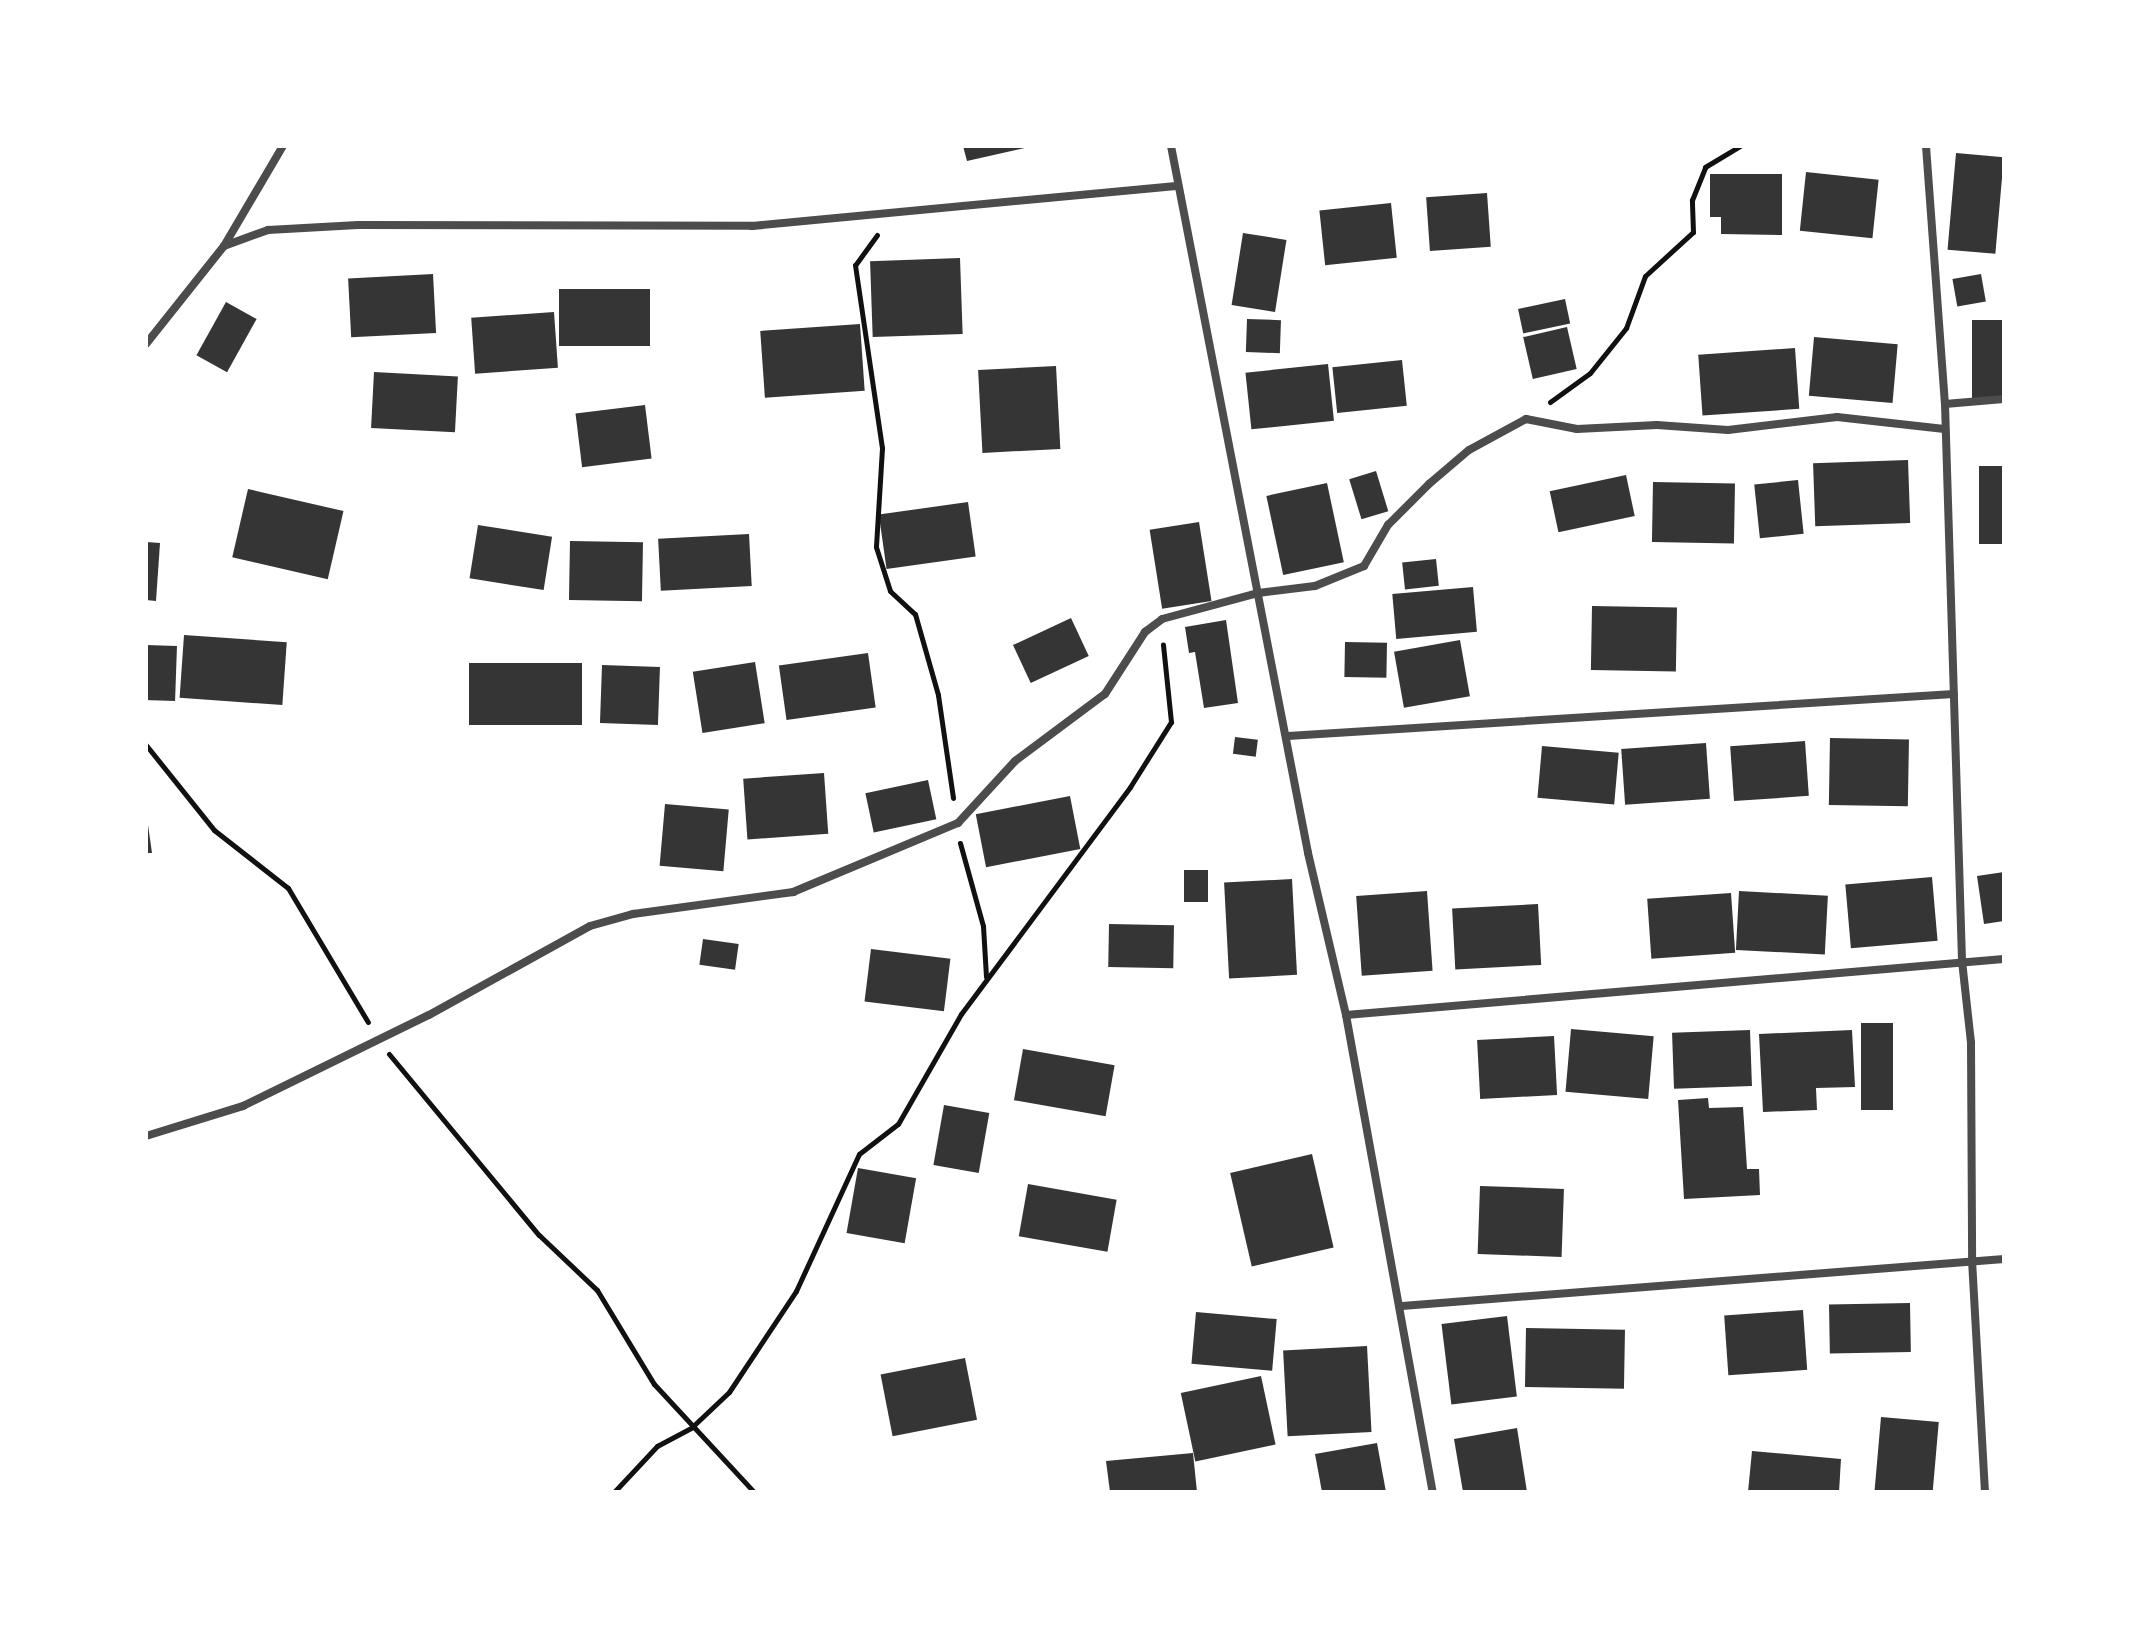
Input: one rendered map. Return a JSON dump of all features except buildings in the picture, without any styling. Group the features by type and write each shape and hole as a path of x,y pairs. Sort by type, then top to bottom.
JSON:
{"street":[{"path":"146,344 224,246 283,146"},
{"path":"1171,146 1176,186 1346,1015 1402,1306 1433,1492"},
{"path":"1926,146 1945,404 1962,961 1971,1043 1972,1260 1985,1492"},
{"path":"224,246 268,230 309,226 736,226 1176,186"},
{"path":"1945,404 2004,399"},
{"path":"146,1136 243,1106 590,926 633,914 793,892 958,823 1015,761 1105,694 1145,632 1162,619 1258,593 1315,586 1364,566 1388,525 1429,484 1469,450 1526,419 1577,429 1657,425 1728,430 1837,417 1944,429"},
{"path":"1288,736 1954,694"},
{"path":"1346,1015 2004,959"},
{"path":"1402,1306 2004,1259"}],"path":[{"path":"1526,419 1590,373 1626,328 1645,276 1693,232 1692,200 1705,167 1740,146"},
{"path":"899,212 855,265 882,448 876,547 890,591 915,614 938,695 962,863 983,926 986,978"},
{"path":"614,1492 657,1446 692,1427 729,1392 777,1325 859,1154 898,1124 986,978 1130,787 1171,722 1162,619"},
{"path":"146,745 214,830 288,888 378,1038 413,1088 539,1235 597,1290 654,1384 754,1492"}]}
